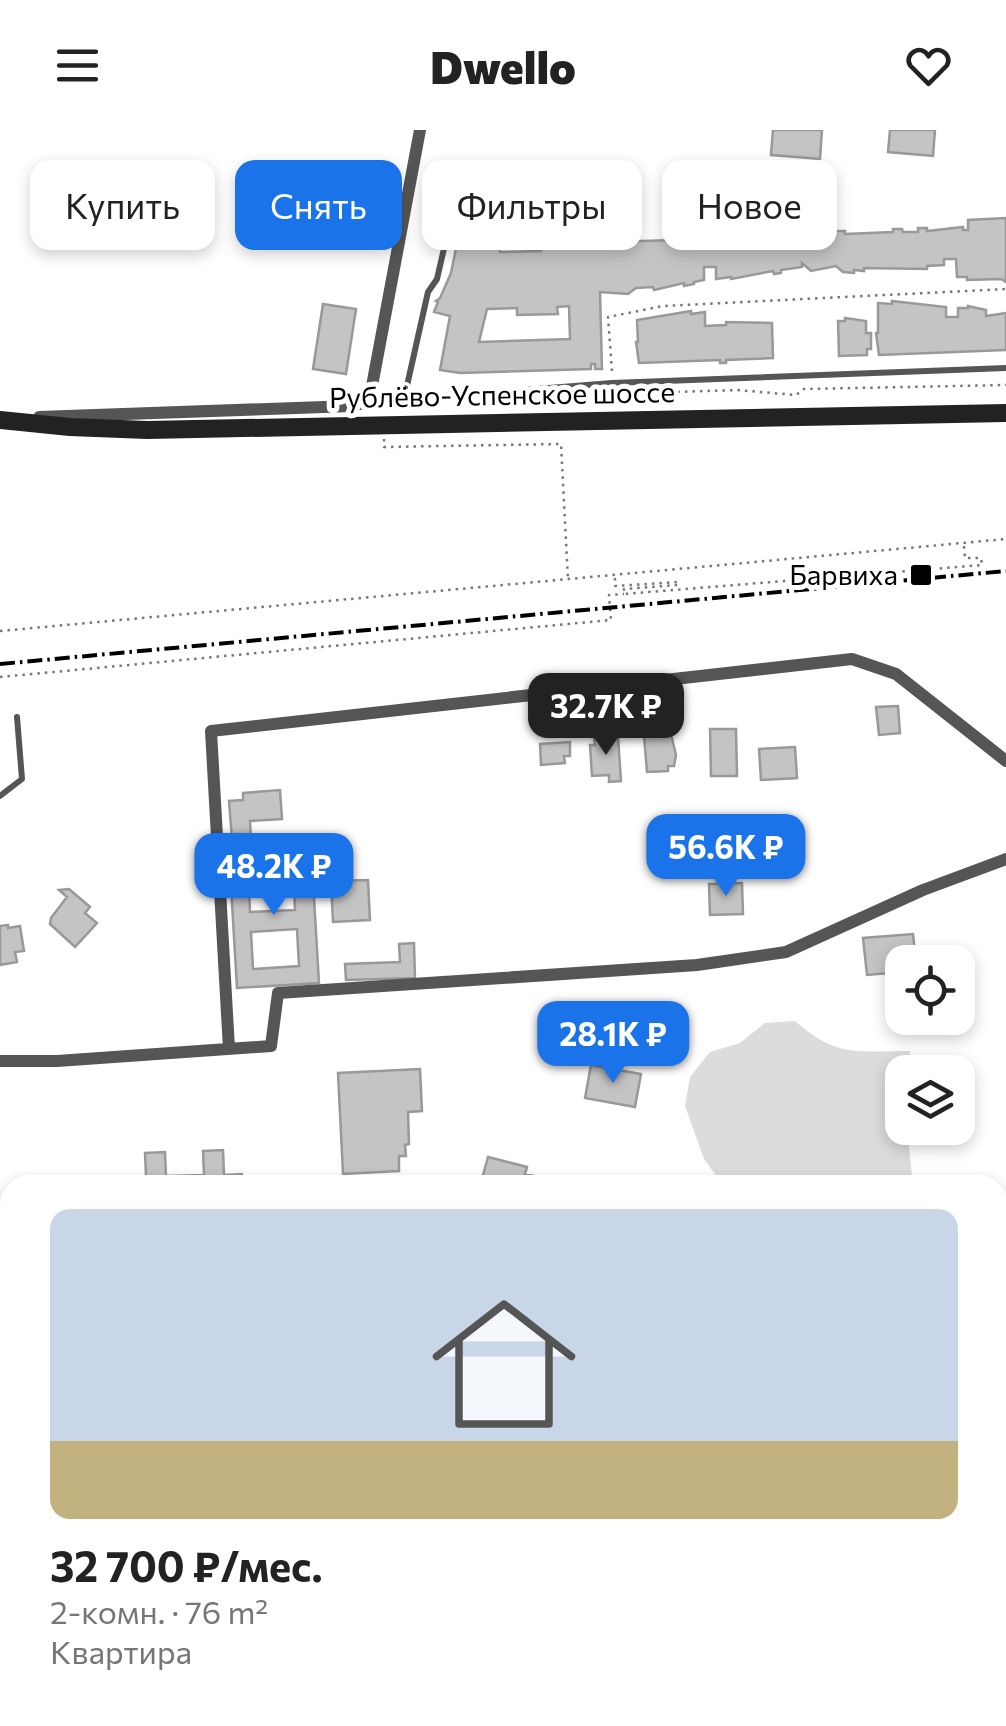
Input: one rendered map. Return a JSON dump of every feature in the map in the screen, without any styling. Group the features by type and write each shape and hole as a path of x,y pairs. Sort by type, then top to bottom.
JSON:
{"main road":[{"name":"Рублёво-Успенское шоссе","path":"0,419 37,425 148,430 1006,413"}],"street":[{"path":"0,419 352,406 369,402 420,130"},
{"path":"229,1049 210,731 852,659 896,674 1006,761"},
{"path":"0,1062 271,1046 278,993 697,965 786,952 923,890 1006,859"}],"lane":[{"path":"404,399 428,292 437,279 444,250"},
{"path":"369,402 612,383 1006,368"},
{"path":"0,796 22,779 17,717"}],"path":[{"path":"612,383 608,318 663,306 1006,289"},
{"path":"594,395 737,390 796,395 804,389 1006,385"},
{"path":"384,432 384,447 562,444 568,580"},
{"path":"0,631 1006,539"},
{"path":"0,677 611,620 609,595 982,565 980,558 966,558 964,542"},
{"path":"615,576 615,586 678,582 678,586 624,588 624,594"}],"shaded area":[{"path":"795,1021 836,1047 910,1051 909,1055 885,1055 885,1145 909,1145 912,1175 716,1175 704,1159 685,1106 690,1077 710,1052 740,1043 765,1023"}],"building":[{"path":"773,130 822,130 820,159 771,155"},
{"path":"890,130 935,130 933,156 888,152"},
{"path":"1006,218 1006,282 957,277 956,259 944,259 944,265 927,269 864,268 854,273 843,272 836,266 811,271 802,263 802,267 781,273 731,279 716,279 716,267 704,267 704,280 694,284 654,290 636,288 628,294 600,292 602,369 591,364 591,369 460,373 440,370 450,316 434,312 451,273 456,250 642,250 642,241 662,240 662,250 837,250 837,231 845,234 893,229 918,232 918,228 968,230 968,220","holes":["569,306 570,339 479,342 487,309 517,308 517,315 558,314 557,307"]},
{"path":"878,303 946,307 946,317 958,317 958,308 968,306 986,310 986,316 1006,313 1006,350 879,355"},
{"path":"323,304 356,309 346,374 313,369"},
{"path":"705,312 705,326 726,322 772,323 773,358 726,363 639,363 637,320"},
{"path":"838,321 866,321 866,333 871,333 867,355 839,356"},
{"path":"898,706 900,733 879,735 876,707"},
{"path":"710,729 736,729 737,776 711,776"},
{"path":"671,734 676,755 674,766 668,766 668,771 647,772 644,736"},
{"path":"618,737 621,781 609,782 609,775 592,776 590,745 595,745 594,738"},
{"path":"570,742 570,756 564,756 565,763 541,765 540,744"},
{"path":"795,747 797,778 761,780 759,749"},
{"path":"280,790 282,819 250,821 251,838 232,839 229,801 243,800 243,793"},
{"path":"311,847 319,983 237,988 229,852","holes":["293,865 295,910 250,912 248,867","297,929 299,966 253,969 251,932"]},
{"path":"368,880 370,920 333,922 331,881"},
{"path":"742,883 743,914 710,915 709,884"},
{"path":"69,889 90,907 85,913 97,923 75,947 50,924 67,897 59,890"},
{"path":"0,926 20,926 24,951 15,952 17,962 0,965"},
{"path":"913,934 914,945 885,945 885,973 867,975 863,938"},
{"path":"414,943 415,978 346,980 345,964 400,962 399,944"},
{"path":"591,1065 641,1074 635,1107 585,1098"},
{"path":"420,1069 422,1111 408,1112 409,1144 405,1145 406,1156 399,1156 399,1171 343,1174 338,1073"},
{"path":"223,1150 224,1175 204,1175 203,1151"},
{"path":"165,1152 166,1175 146,1175 145,1153"},
{"path":"488,1157 527,1167 525,1174 530,1175 483,1175"}],"railway":[{"path":"0,664 1006,571"}],"place":[{"name":"Барвиха","path":"921,575"}]}
